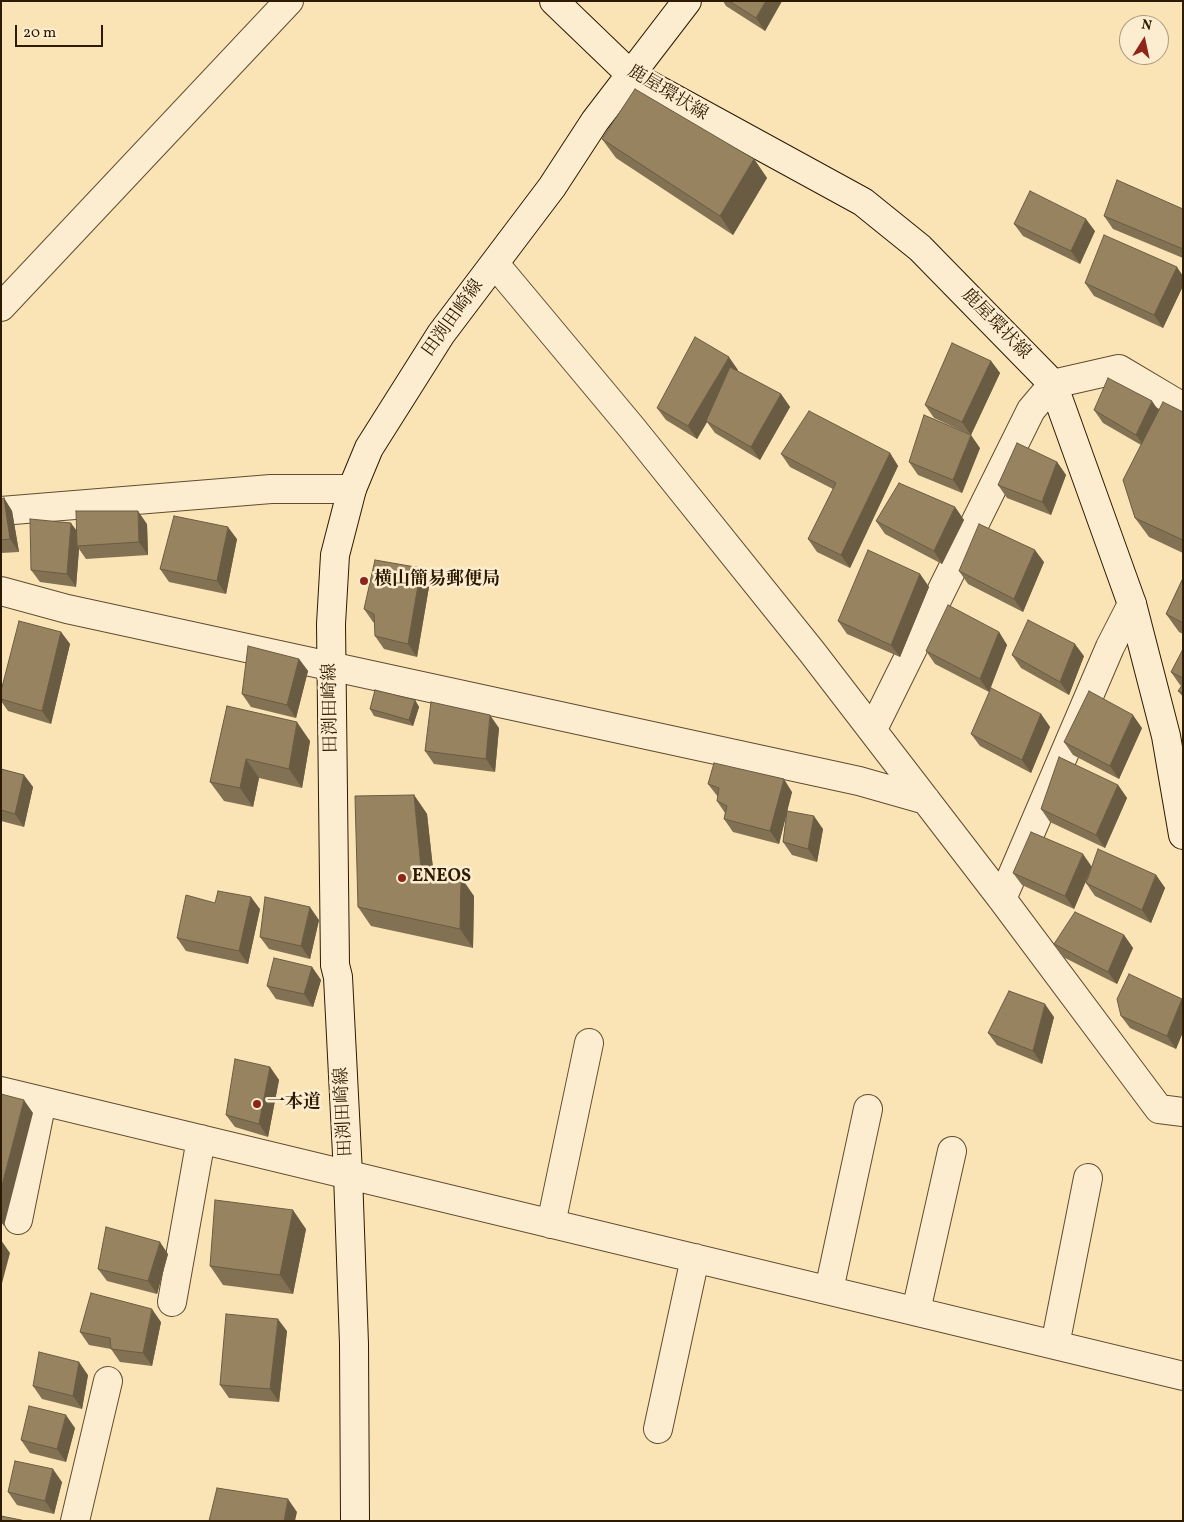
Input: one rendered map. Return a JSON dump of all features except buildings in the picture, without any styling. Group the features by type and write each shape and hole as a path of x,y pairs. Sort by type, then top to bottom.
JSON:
{"street":[{"path":"1,307 289,1"},
{"name":"鹿屋環状線","path":"554,1 631,75 863,202 920,248 1053,384 1132,604 1166,736 1183,835"},
{"name":"田渕田崎線","path":"355,1521 354,1344 348,1174 338,977 335,966 331,624 335,555 352,489 374,440 442,334 687,1"},
{"path":"495,264 632,428 873,729 1159,1109 1183,1112"},
{"path":"873,729 1031,410 1053,384 1119,370 1183,407"},
{"path":"1,511 272,488 352,489"},
{"path":"1,591 67,609 859,781 926,800"},
{"path":"1002,899 1110,647 1132,604"},
{"path":"551,1224 589,1043"},
{"path":"1,1091 1183,1376"},
{"path":"18,1220 42,1101"},
{"path":"829,1290 868,1109"},
{"path":"172,1302 201,1139"},
{"path":"916,1312 952,1150"},
{"path":"1055,1345 1088,1178"},
{"path":"658,1429 695,1258"},
{"path":"75,1521 108,1381"}],"place":[{"name":"横山簡易郵便局","path":"364,581"},
{"name":"ENEOS","path":"402,878"},
{"name":"一本道","path":"257,1104"}]}
